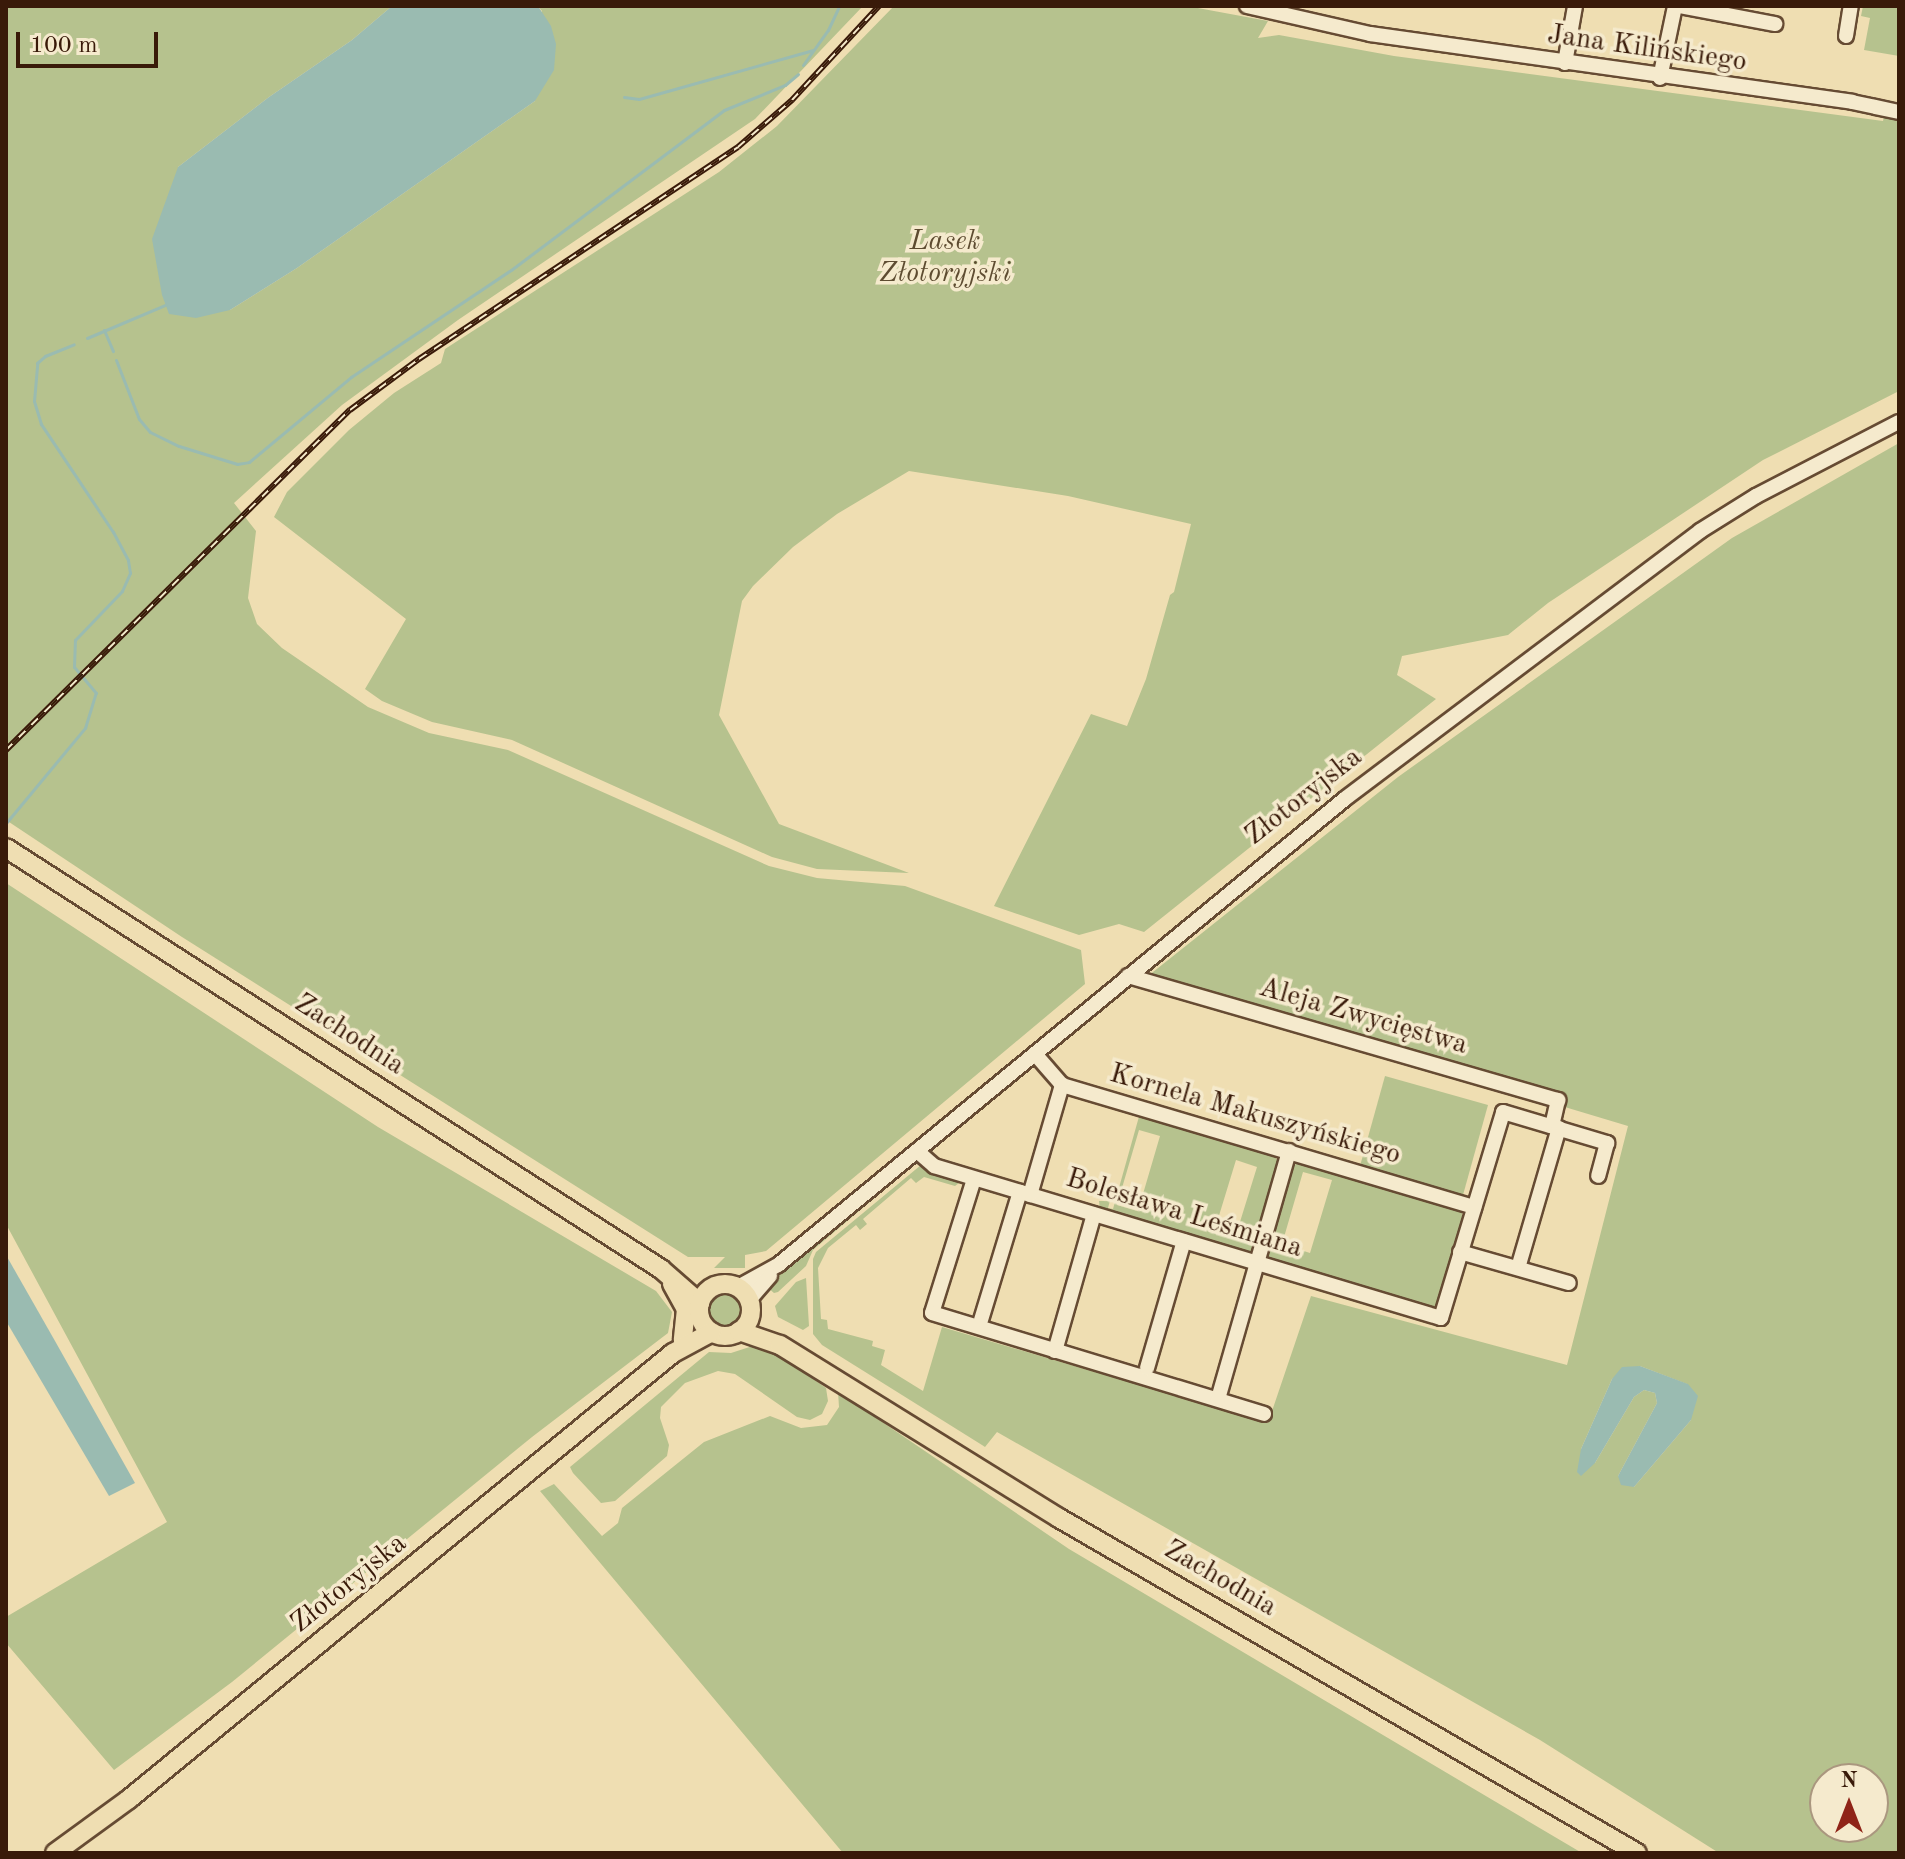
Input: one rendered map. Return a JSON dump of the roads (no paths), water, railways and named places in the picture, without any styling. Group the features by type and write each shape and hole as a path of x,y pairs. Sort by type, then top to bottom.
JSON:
{"main road":[{"name":"Zachodnia","path":"9,850 661,1269 696,1285 712,1287"},
{"name":"Zachodnia","path":"661,1269 700,1310"},
{"path":"661,1269 685,1305 687,1320 678,1346"},
{"path":"724,1284 746,1301 739,1331 724,1335 712,1332 700,1310 712,1287 724,1284"},
{"name":"Zachodnia","path":"746,1301 780,1345"},
{"name":"Złotoryjska","path":"678,1346 700,1310"},
{"name":"Zachodnia","path":"739,1331 780,1345 1059,1518 1637,1853"},
{"name":"Złotoryjska","path":"55,1853 129,1799 678,1346 712,1332"}],"street":[{"name":"Jana Kilińskiego","path":"1247,6 1370,34 1660,78 1852,102 1899,112"},
{"path":"1565,63 1575,6"},
{"path":"1660,78 1678,6 1775,24"},
{"path":"1846,36 1851,6"},
{"name":"Złotoryjska","path":"746,1301 778,1265 1346,798 1700,531 1756,496 1899,422"},
{"name":"Aleja Zwycięstwa","path":"1128,976 1558,1100 1556,1127"},
{"path":"981,1320 1062,1085 1035,1054"},
{"name":"Kornela Makuszyńskiego","path":"1062,1085 1474,1207"},
{"path":"1569,1283 1460,1252 1503,1112 1607,1143 1598,1176"},
{"path":"1518,1268 1556,1127"},
{"name":"Bolesława Leśmiana","path":"917,1151 934,1166 974,1179 1441,1318 1460,1252"},
{"path":"1218,1399 1289,1151"},
{"path":"974,1179 932,1313 1264,1414"},
{"path":"1055,1351 1094,1214"},
{"path":"1147,1368 1184,1241"}],"water":[{"path":"392,6 538,6 551,26 556,44 554,70 535,101 297,268 230,310 196,318 169,314 162,295 152,239 178,167 269,97 352,40"},
{"path":"6,1255 135,1483 109,1496 6,1321"},
{"path":"1640,1366 1688,1384 1698,1396 1691,1420 1634,1487 1621,1485 1618,1476 1657,1403 1655,1393 1644,1390 1634,1397 1595,1463 1581,1476 1577,1472 1581,1449 1612,1379 1622,1367"}],"waterway":[{"path":"803,65 828,30 839,6"},
{"path":"624,97 639,99 813,50"},
{"path":"116,360 139,419 150,432 179,446 237,464 249,462 351,377 511,270 724,110 785,85 798,74"},
{"path":"87,338 165,305"},
{"path":"104,330 113,351"},
{"path":"6,823 85,728 96,693 74,667 75,640 122,591 130,573 128,560 113,532 41,424 34,401 37,363 45,356 74,344"}],"railway":[{"path":"6,750 350,410 419,359 738,147 792,100 879,6"}],"park label":[{"name":"Lasek Złotoryjski","path":"945,258"}]}
